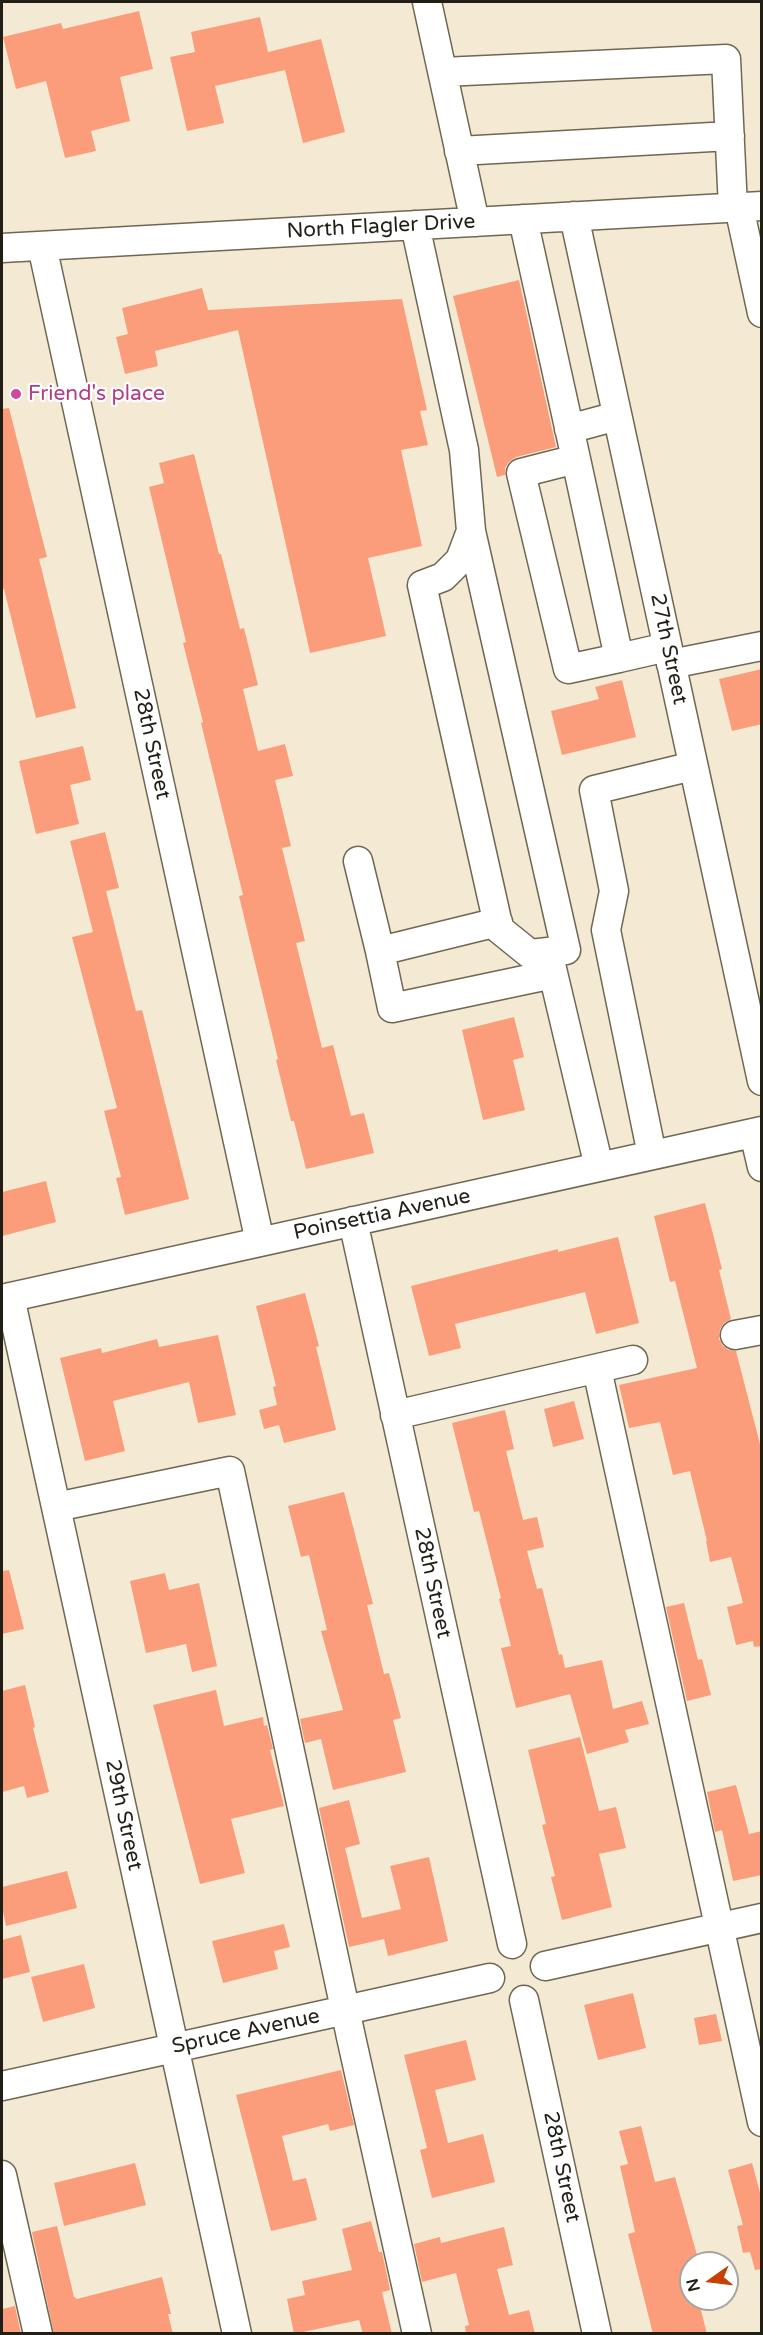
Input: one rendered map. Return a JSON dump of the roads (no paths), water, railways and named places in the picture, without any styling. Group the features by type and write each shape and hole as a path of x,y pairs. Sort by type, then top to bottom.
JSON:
{"street":[{"path":"427,2 475,222"},
{"path":"442,72 726,59 730,136 745,207 762,313"},
{"path":"459,151 730,136"},
{"name":"North Flagler Drive","path":"2,248 745,207"},
{"name":"27th Street","path":"574,216 693,766 754,1005 762,1081"},
{"path":"523,219 619,658"},
{"path":"358,861 392,1008 550,963 566,950 471,531 464,450 415,225"},
{"name":"28th Street","path":"42,246 260,1242"},
{"path":"569,429 617,416"},
{"path":"576,459 521,472 568,669 619,658 669,656 762,646"},
{"path":"471,531 460,560 443,577 422,585 499,929 530,954 550,963"},
{"path":"652,1155 606,930 614,891 594,790 693,766"},
{"path":"380,951 498,922"},
{"path":"550,963 599,1167"},
{"path":"758,1132 762,1167"},
{"name":"Poinsettia Avenue","path":"6,1298 758,1132"},
{"name":"28th Street","path":"353,1221 512,1944"},
{"name":"29th Street","path":"6,1298 56,1507 237,2334"},
{"path":"395,1415 633,1359"},
{"path":"597,1369 762,2122"},
{"path":"56,1507 230,1471 417,2334"},
{"path":"545,1966 762,1918"},
{"path":"512,1944 520,1944 536,1951 545,1966 543,1983 532,1996 524,2000 506,1998 493,1986 490,1978 489,1969 496,1953 512,1944"},
{"name":"Spruce Avenue","path":"2,2086 490,1978"},
{"name":"28th Street","path":"524,2000 597,2334"},
{"path":"2,2175 38,2334"}],"place":[{"name":"Friend's place","path":"16,394"}]}
